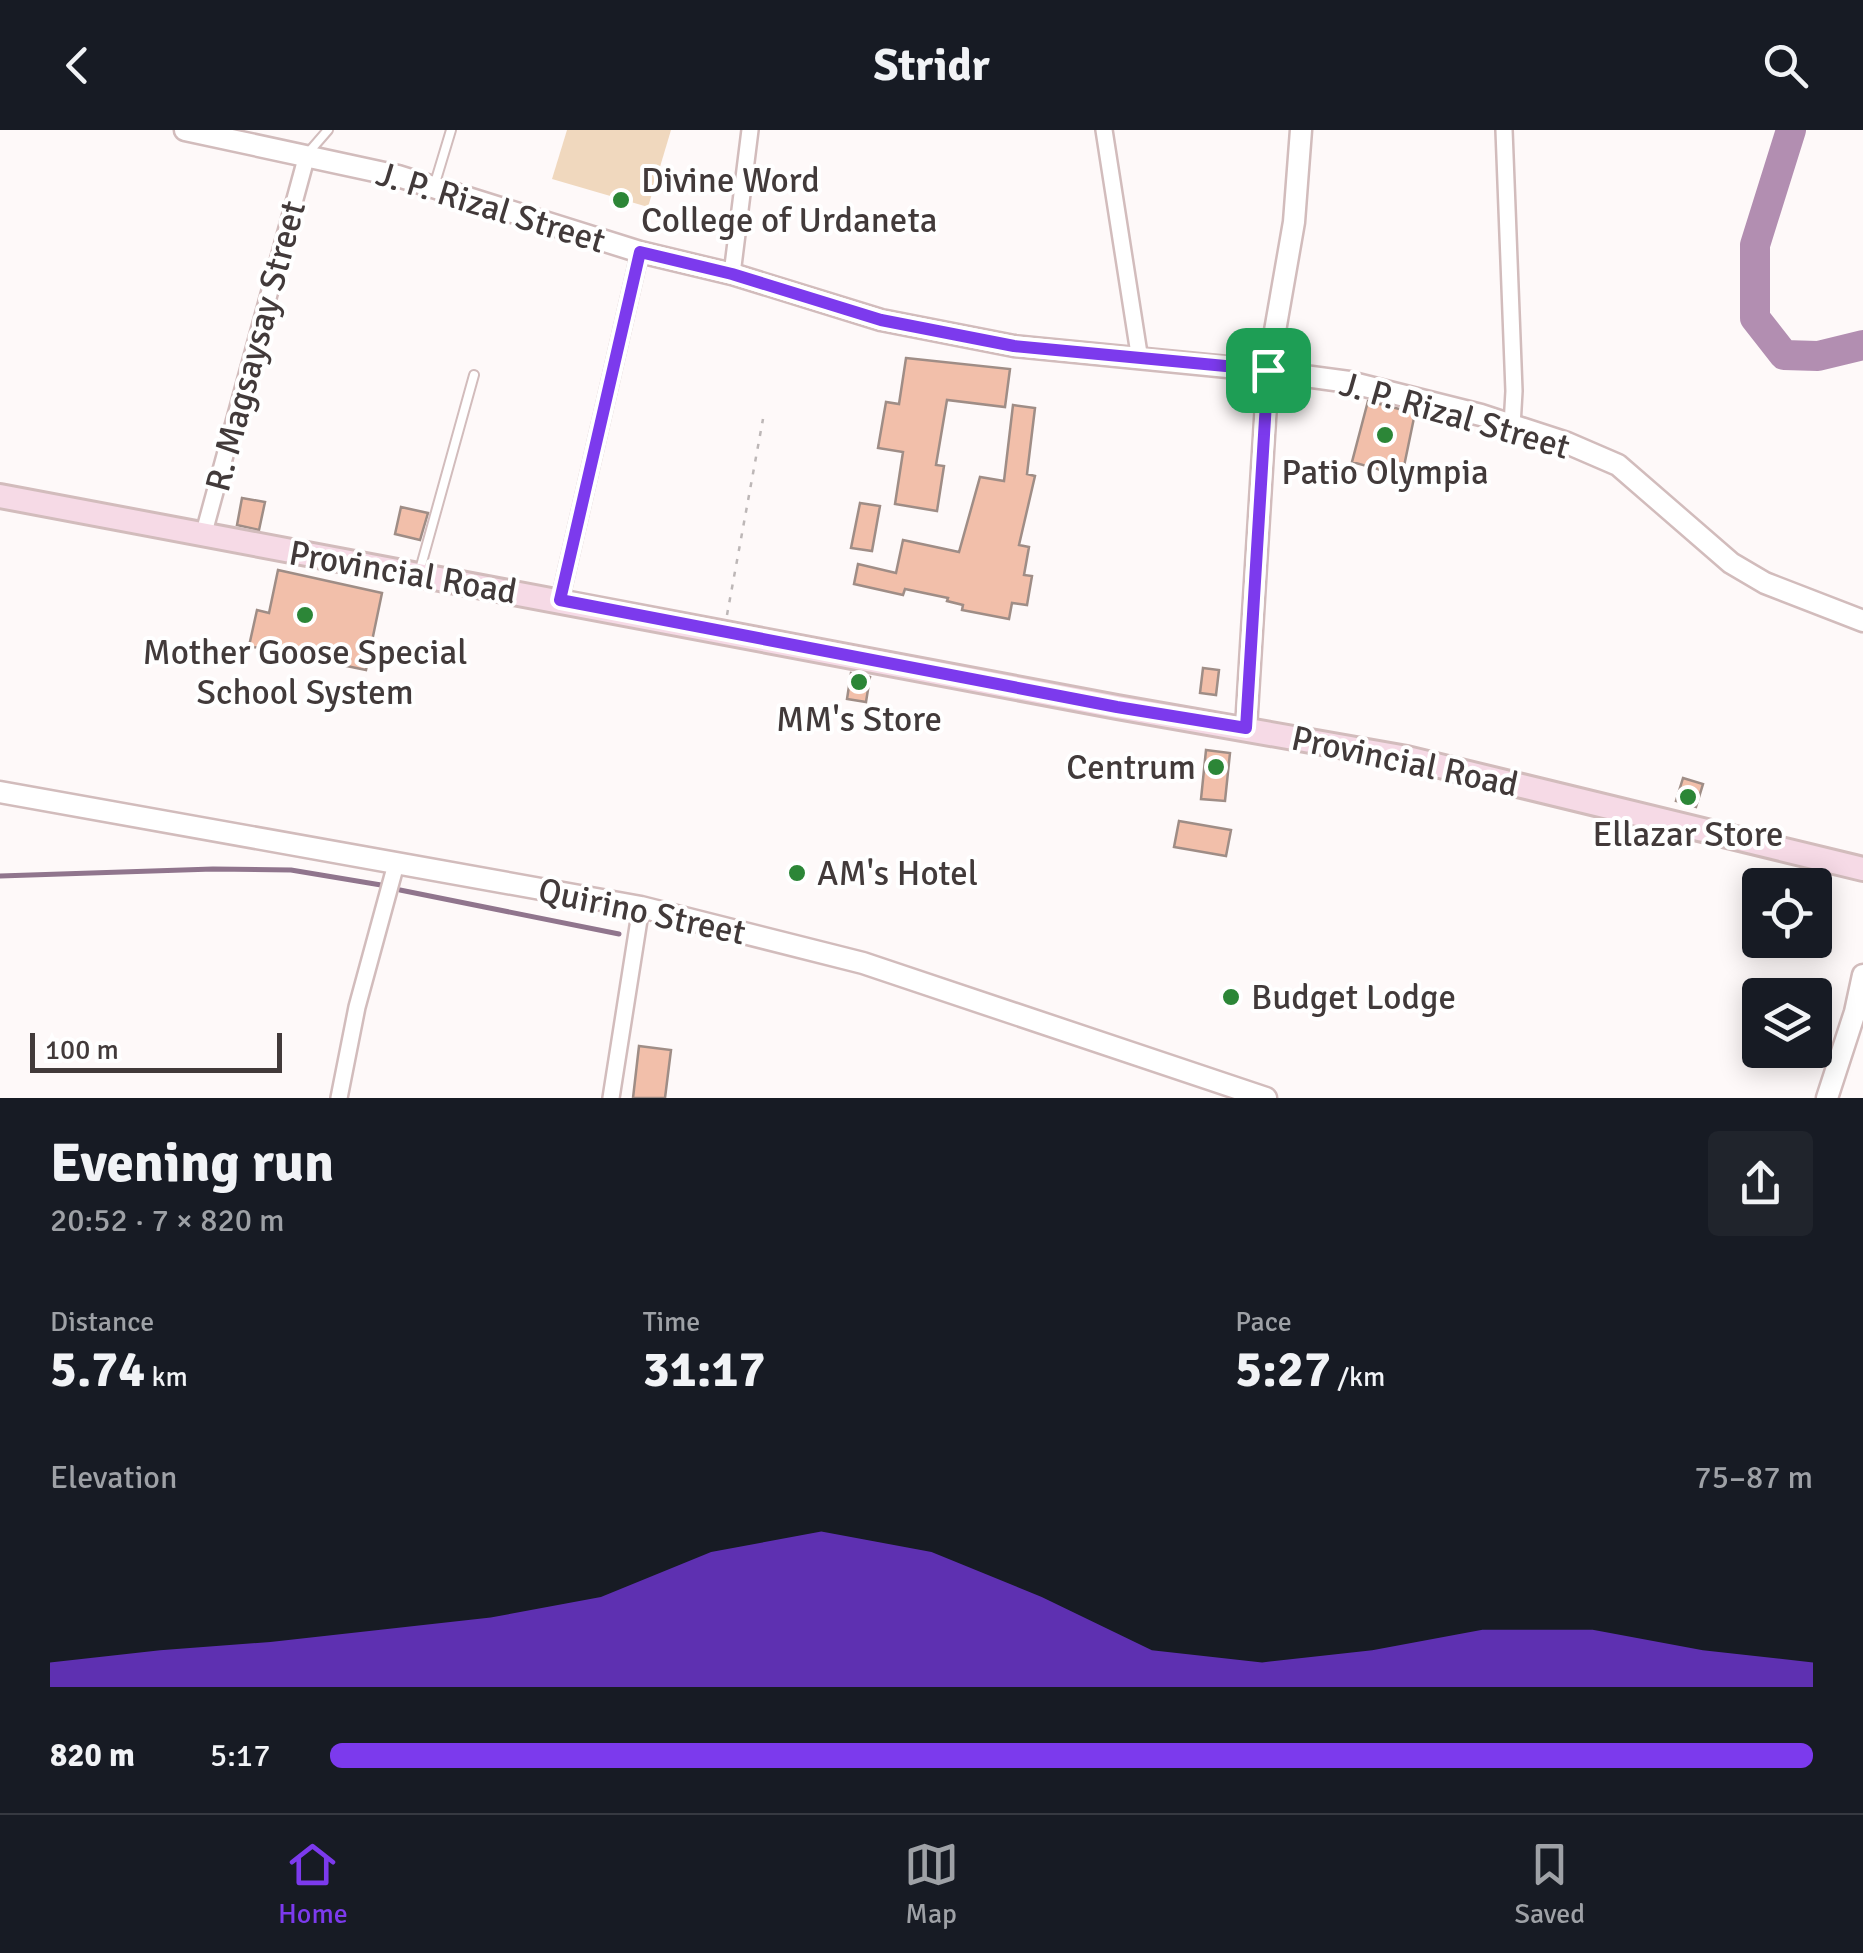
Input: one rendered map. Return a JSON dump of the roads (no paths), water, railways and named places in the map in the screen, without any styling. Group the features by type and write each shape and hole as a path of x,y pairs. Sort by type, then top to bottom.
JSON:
{"main road":[{"name":"Provincial Road","path":"0,496 1407,758 1863,870"}],"street":[{"name":"J. P. Rizal Street","path":"185,130 434,186 640,252 732,274 881,320 1014,346 1268,370 1349,382 1482,415 1568,443 1618,465 1730,564 1765,583 1863,621"},
{"path":"732,274 750,130"},
{"path":"1104,130 1140,360"},
{"path":"1246,728 1268,370 1294,222 1302,130"},
{"path":"1504,130 1512,426"},
{"name":"R. Magsaysay Street","path":"203,536 306,155"},
{"path":"560,600 640,252"},
{"name":"Quirino Street","path":"0,792 640,907 863,963 1266,1098"},
{"path":"339,1098 357,1007 396,864"},
{"path":"612,1098 640,907"},
{"path":"1827,1098 1863,975"}],"lane":[{"path":"306,155 328,130"},
{"path":"434,186 451,130"},
{"path":"418,573 474,375"}],"waterway":[{"path":"1791,130 1755,245 1755,318 1784,355 1818,356 1863,345"},
{"path":"0,876 291,870 381,885"},
{"path":"400,890 619,934"}],"place":[{"name":"Divine Word College of Urdaneta","path":"621,200"},
{"name":"Patio Olympia","path":"1385,435"},
{"name":"Mother Goose Special School System","path":"305,615"},
{"name":"MM's Store","path":"859,682"},
{"name":"Centrum","path":"1216,767"},
{"name":"Ellazar Store","path":"1688,797"},
{"name":"AM's Hotel","path":"797,873"},
{"name":"Budget Lodge","path":"1231,997"}]}
